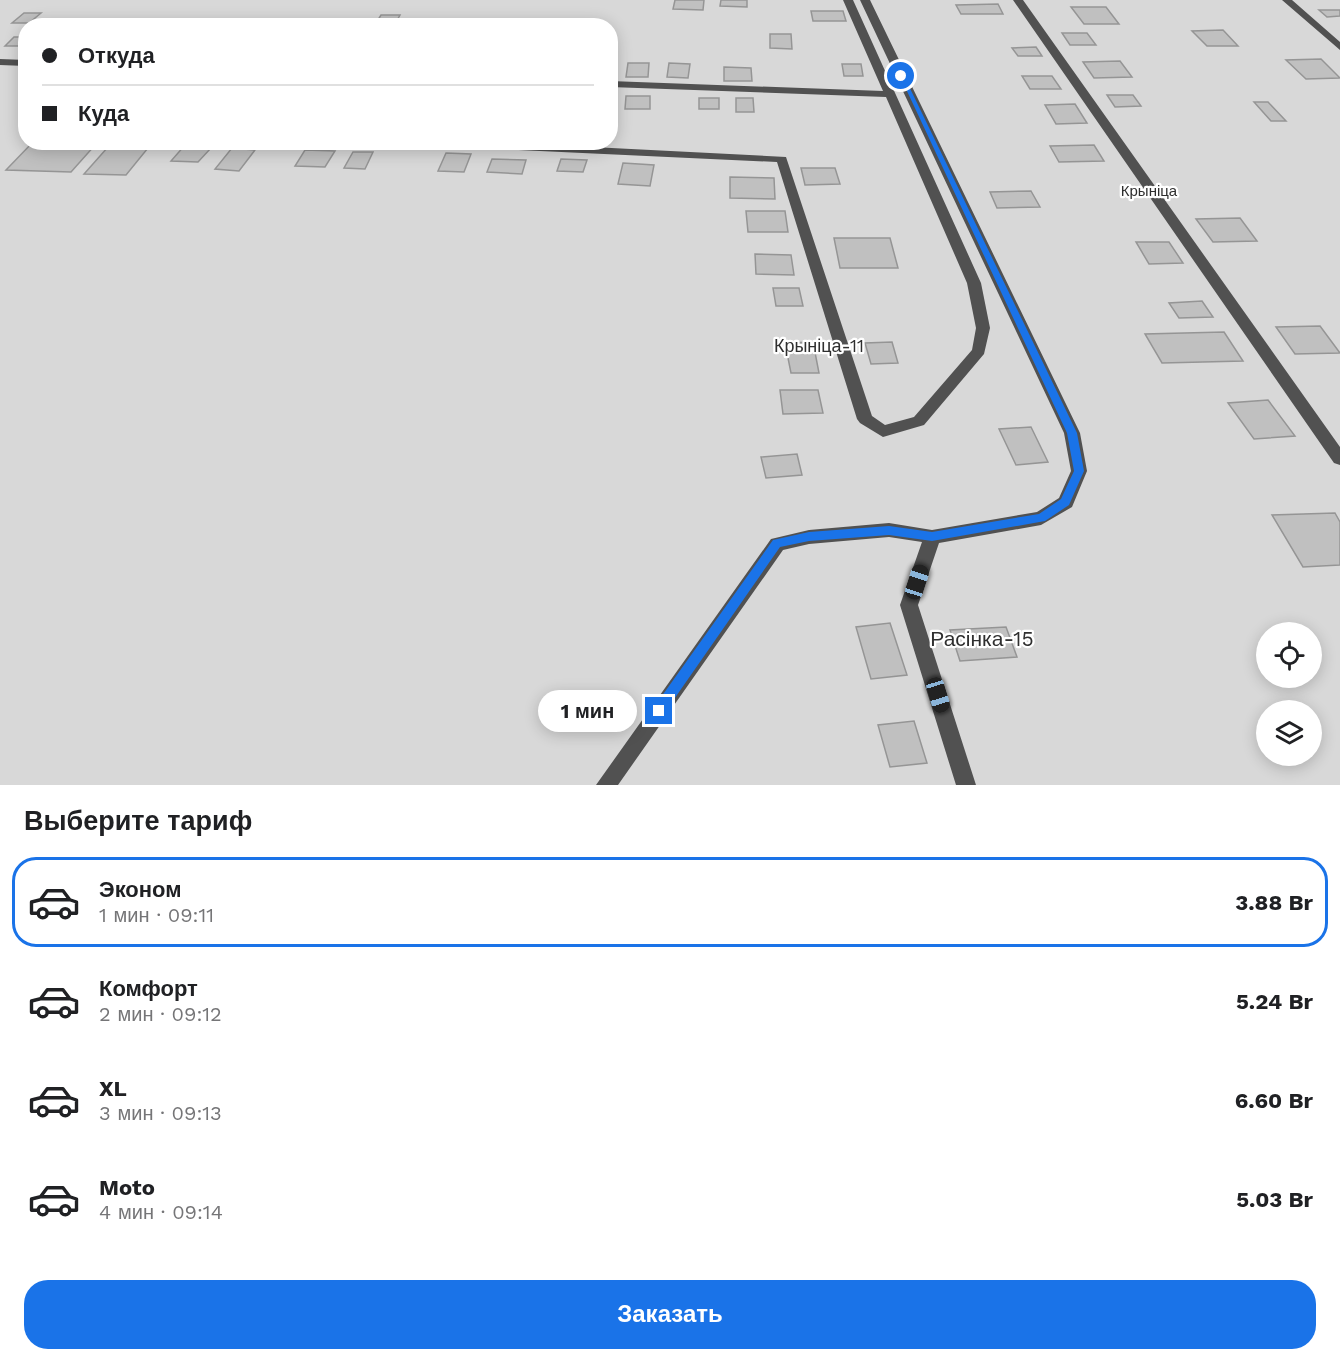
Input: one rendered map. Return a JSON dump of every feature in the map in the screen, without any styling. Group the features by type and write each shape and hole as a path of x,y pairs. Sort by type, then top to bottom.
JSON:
{"street":[{"path":"585,150 782,159 865,419 883,431 919,421 979,351 983,328 974,283 848,0"},
{"path":"606,785 777,544 809,537 889,530 932,537 1041,518 1066,502 1079,471 1072,433 865,0"},
{"path":"1018,0 1340,459"},
{"path":"1287,0 1340,47"},
{"path":"0,62 18,63"},
{"path":"618,84 889,94"},
{"path":"932,537 909,605 966,785"}],"green space":[{"path":"0,0 1340,0 1340,785 0,785"}],"building":[{"path":"675,0 704,0 703,10 673,9"},
{"path":"721,0 747,0 747,7 720,6"},
{"path":"998,4 1003,14 961,14 956,5"},
{"path":"1071,7 1106,7 1119,24 1084,24"},
{"path":"1319,10 1340,10 1340,16 1327,17"},
{"path":"811,11 843,11 846,21 813,21"},
{"path":"24,13 41,13 35,18 18,18"},
{"path":"381,15 400,15 398,18 379,18"},
{"path":"1223,30 1238,46 1207,46 1192,31"},
{"path":"1062,33 1087,33 1096,45 1070,45"},
{"path":"770,34 791,34 792,49 770,48"},
{"path":"14,37 18,37 18,46 5,46"},
{"path":"1036,47 1042,56 1018,56 1012,48"},
{"path":"1321,59 1340,78 1306,79 1286,60"},
{"path":"1120,61 1132,77 1094,78 1083,62"},
{"path":"628,63 649,63 648,77 626,77"},
{"path":"669,63 690,64 688,78 667,77"},
{"path":"842,64 861,64 863,76 844,76"},
{"path":"724,67 751,68 752,81 724,81"},
{"path":"1022,76 1052,76 1061,89 1030,89"},
{"path":"1107,95 1133,95 1141,106 1115,107"},
{"path":"626,96 650,96 650,109 625,109"},
{"path":"699,98 719,98 719,109 699,109"},
{"path":"736,98 753,98 754,112 736,112"},
{"path":"1254,102 1268,102 1286,121 1271,121"},
{"path":"1075,104 1087,123 1056,124 1045,105"},
{"path":"1094,145 1104,161 1059,162 1050,146"},
{"path":"25,150 91,150 71,172 6,170"},
{"path":"105,150 146,150 126,175 84,174"},
{"path":"181,150 209,150 198,162 171,161"},
{"path":"230,150 255,150 239,171 215,169"},
{"path":"305,150 335,151 325,167 295,166"},
{"path":"353,152 373,152 365,169 344,168"},
{"path":"446,153 471,154 464,172 438,171"},
{"path":"492,159 526,160 522,174 487,172"},
{"path":"561,159 587,160 583,172 557,171"},
{"path":"623,163 654,165 650,186 618,184"},
{"path":"801,168 835,168 840,184 805,185"},
{"path":"730,177 774,178 775,199 730,198"},
{"path":"1031,191 1040,207 997,208 990,192"},
{"path":"746,211 785,211 788,232 748,232"},
{"path":"1240,218 1257,241 1213,242 1196,219"},
{"path":"834,238 890,238 898,268 840,268"},
{"path":"1136,242 1169,242 1183,263 1149,264"},
{"path":"755,254 791,255 794,275 756,274"},
{"path":"773,288 799,288 803,306 776,306"},
{"path":"1202,301 1213,317 1179,318 1169,303"},
{"path":"1320,326 1340,353 1295,354 1276,327"},
{"path":"1224,332 1243,361 1162,363 1145,334"},
{"path":"813,342 819,373 791,373 785,343"},
{"path":"892,342 898,363 871,364 865,343"},
{"path":"780,390 818,390 823,413 783,414"},
{"path":"1268,400 1295,436 1254,439 1228,403"},
{"path":"1031,427 1048,462 1016,465 999,429"},
{"path":"797,454 802,475 766,478 761,457"},
{"path":"1335,513 1340,522 1340,565 1303,567 1272,515"},
{"path":"890,623 907,675 871,679 856,627"},
{"path":"1006,627 1017,657 960,661 950,630"},
{"path":"914,721 927,763 890,767 878,725"}],"route":[{"path":"659,711 777,544 809,537 889,530 932,537 1041,518 1066,502 1079,471 1072,433 901,76"}],"park label":[{"name":"Крыніца","path":"1149,191"},
{"name":"Крыніца-11","path":"819,346"},
{"name":"Расінка-15","path":"982,639"}]}
